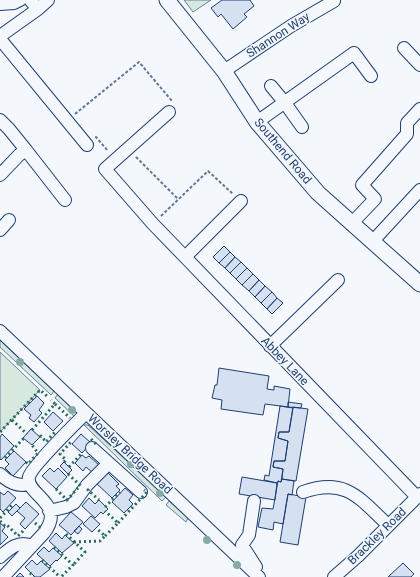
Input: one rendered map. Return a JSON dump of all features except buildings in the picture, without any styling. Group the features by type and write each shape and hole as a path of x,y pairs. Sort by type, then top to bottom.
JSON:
{"main road":[{"name":"Southend Road","path":"167,0 224,71 257,122 318,193 420,284"}],"street":[{"path":"0,4 14,3 20,0"},
{"path":"48,0 34,4 0,38 87,145"},
{"name":"Shannon Way","path":"224,71 290,26 334,1"},
{"path":"404,48 420,65"},
{"path":"257,122 354,54 371,76"},
{"path":"271,86 302,127"},
{"path":"351,224 375,199 362,185 407,134 407,123 420,109"},
{"path":"115,160 170,112"},
{"path":"0,120 9,129 65,200"},
{"path":"0,175 26,150"},
{"name":"Abbey Lane","path":"115,160 106,169 153,224 270,346 418,495"},
{"path":"372,242 420,190"},
{"path":"185,257 241,201"},
{"path":"0,230 9,220"},
{"path":"270,346 338,280"},
{"name":"Worsley Bridge Road","path":"0,331 260,577"},
{"path":"3,577 49,526 50,511 45,500 35,492 29,484 31,472 86,412"},
{"path":"92,448 140,492"},
{"path":"50,511 66,507 74,503 87,485 108,464"},
{"path":"0,474 13,483 22,485 29,484"},
{"path":"302,492 328,486 346,490 362,500 388,525"},
{"name":"Brackley Road","path":"334,577 358,556 418,495"},
{"path":"254,501 249,535 242,545 260,577"},
{"path":"0,557 19,544 26,543 32,546"}],"path":[{"path":"67,121 139,62 177,106 170,112"},
{"path":"87,145 96,137 115,160"},
{"path":"128,149 178,199"},
{"path":"153,224 208,171 241,201"}],"shaded area":[{"path":"184,0 211,0 193,12"},
{"path":"0,340 54,391 51,395 0,347"},
{"path":"0,352 40,390 0,432"},
{"path":"58,394 79,414 76,418 55,398"},
{"path":"84,425 88,425 166,497 162,501"},
{"path":"169,501 188,518 186,522 166,505"}],"hedge":[{"path":"0,432 40,390 47,396"},
{"path":"32,430 55,404 51,400"},
{"path":"55,404 70,418"},
{"path":"12,420 27,434"},
{"path":"40,437 41,436 46,442 55,432 53,431"},
{"path":"5,458 24,438"},
{"path":"91,439 98,446"},
{"path":"64,462 66,460 60,454 71,442 72,444"},
{"path":"26,462 28,464 38,453 32,445"},
{"path":"69,467 82,453"},
{"path":"68,474 81,486"},
{"path":"56,489 67,500 78,488"},
{"path":"89,489 88,490 99,500"},
{"path":"118,523 147,492 144,490"},
{"path":"105,507 120,492"},
{"path":"0,518 13,504"},
{"path":"105,511 118,523 105,536"},
{"path":"0,521 5,526 7,525 18,536 25,529"},
{"path":"35,523 40,527 43,527"},
{"path":"74,542 100,541 105,536 96,528"},
{"path":"66,534 85,552 73,565"},
{"path":"54,547 73,565 61,577"},
{"path":"42,560 60,577"},
{"path":"30,573 34,577"}]}
